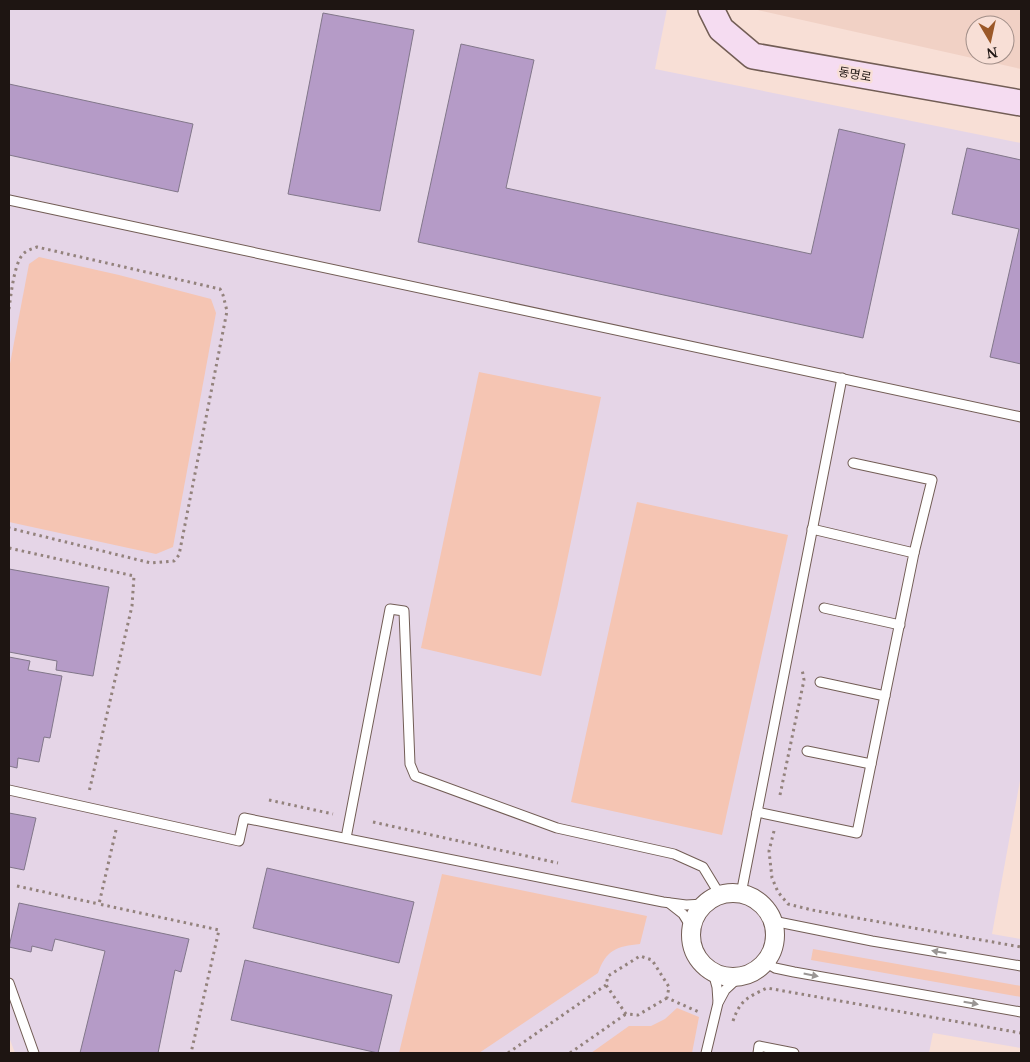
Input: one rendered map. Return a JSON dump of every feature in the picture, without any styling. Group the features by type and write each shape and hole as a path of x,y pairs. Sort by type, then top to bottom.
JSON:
{"main road":[{"name":"동명로","path":"711,9 720,29 753,56 1021,103"}],"street":[{"path":"728,893 741,894 755,899 766,908 773,921 775,936 772,950 765,962 754,972 740,976 725,976 713,972 702,964 694,953 691,927 696,915 704,904 720,895 728,893"}],"lane":[{"path":"9,200 1021,417"},
{"path":"741,894 842,378"},
{"path":"757,812 856,834 914,553 932,480 853,463"},
{"path":"812,530 914,553"},
{"path":"824,608 900,626"},
{"path":"346,838 390,609 404,611 410,764 415,776 556,828 674,854 703,867 720,895"},
{"path":"820,682 885,696"},
{"path":"807,751 871,764"},
{"path":"9,790 239,841 244,818 669,903 686,905 704,904"},
{"path":"669,903 683,914 691,927"},
{"path":"773,921 872,941 1021,966"},
{"path":"765,962 775,968 794,972 1021,1012"},
{"path":"713,972 717,987 718,1003"},
{"path":"706,1053 718,1003 725,990 740,976"},
{"path":"9,983 34,1053"},
{"path":"758,1053 760,1046 794,1053"}],"path":[{"path":"9,308 21,256 28,250 37,247 220,289 224,295 227,311 179,554 174,561 151,563 9,528"},
{"path":"9,548 134,576 132,606 86,807"},
{"path":"268,800 333,814"},
{"path":"99,904 119,814"},
{"path":"373,822 562,864"},
{"path":"774,831 770,851 772,878 778,892 788,904 812,910 1021,947"},
{"path":"17,886 219,930 191,1053"},
{"path":"508,1053 606,985 608,976 640,956 652,960 669,986 667,998"},
{"path":"606,985 626,1014"},
{"path":"733,1021 737,1009 744,1000 767,988 1021,1033"},
{"path":"667,998 702,1013"},
{"path":"570,1053 626,1014 638,1015 667,998"}],"shaded area":[{"path":"9,9 667,9 655,69 1021,143 1021,775 992,934 1021,939 1021,1048 933,1033 929,1053 15,1053 9,1037"},
{"path":"753,9 1021,9 1021,69 1003,65 1015,65 1015,15 965,15 965,56"},
{"path":"39,257 211,299 216,313 173,547 156,554 9,522 9,369 29,264"},
{"path":"479,372 601,397 541,676 421,648"},
{"path":"637,502 788,535 722,835 571,802"},
{"path":"442,874 647,916 640,944 625,946 613,951 605,959 598,973 479,1053 399,1053"},
{"path":"813,949 1021,986 1021,997 811,960"},
{"path":"677,1008 699,1017 692,1053 591,1053 629,1026 651,1026 665,1019"}],"building":[{"path":"323,13 414,30 380,211 288,194"},
{"path":"461,44 534,60 506,188 811,254 839,129 905,144 863,338 418,242"},
{"path":"9,84 193,124 178,192 9,155"},
{"path":"967,148 1021,160 1021,364 990,357 1019,229 952,214"},
{"path":"9,569 109,587 93,676 56,670 57,661 9,652"},
{"path":"9,657 30,661 28,670 62,676 50,738 44,737 39,762 18,758 17,768 9,766"},
{"path":"9,813 36,818 24,870 9,867"},
{"path":"267,868 414,902 399,963 253,928"},
{"path":"19,903 189,939 181,972 175,970 158,1053 80,1053 105,951 55,939 52,951 32,946 31,952 9,947"},
{"path":"245,960 392,995 378,1053 231,1020"}]}
